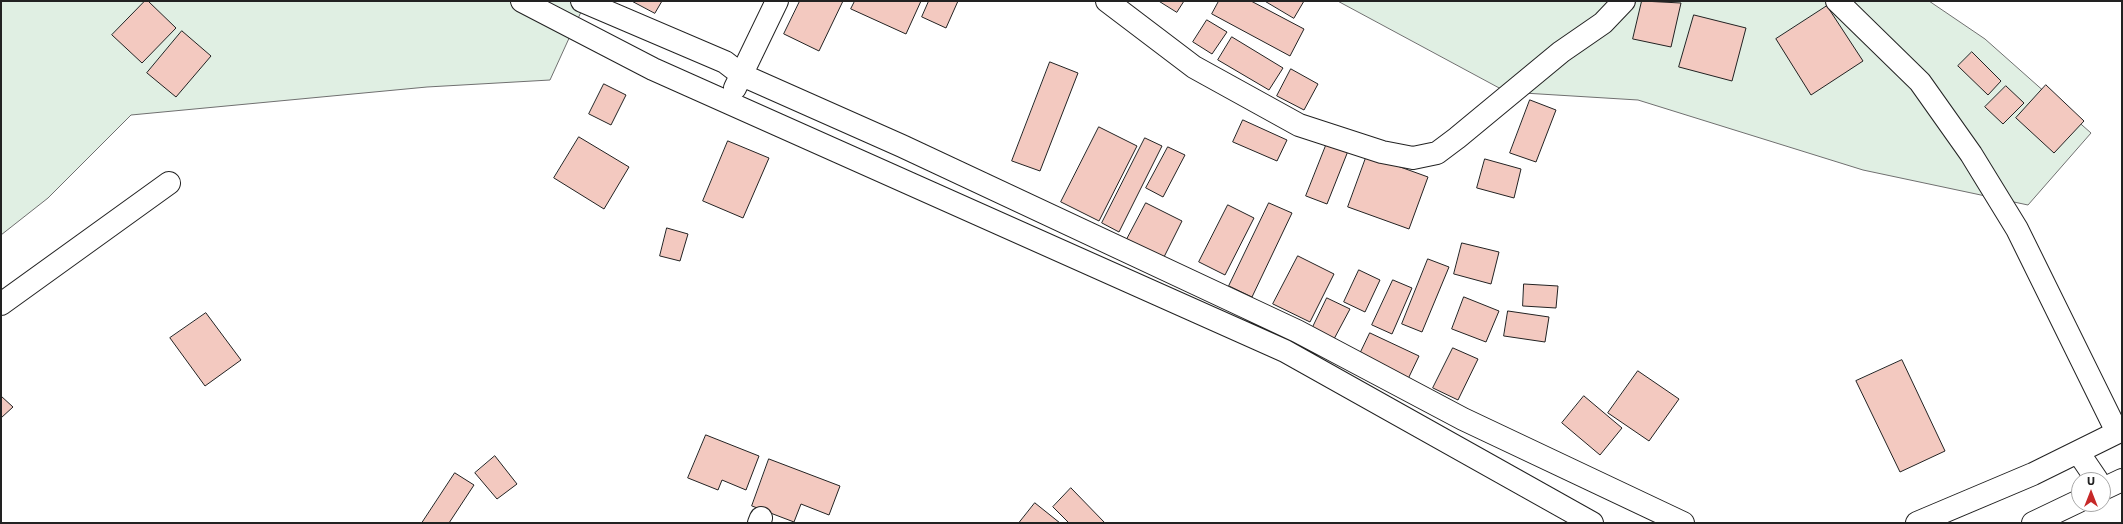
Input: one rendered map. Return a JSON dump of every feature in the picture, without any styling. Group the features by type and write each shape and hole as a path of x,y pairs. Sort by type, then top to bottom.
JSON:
{"street":[{"path":"522,1 653,69 1285,351 1592,523"},
{"path":"582,1 725,62 742,75 909,149 1297,331 1463,420 1683,523"},
{"path":"727,102 742,75 778,1"},
{"path":"1106,1 1194,67 1299,125 1382,152 1412,158 1437,153 1561,52 1603,23 1624,1"},
{"path":"1837,1 1920,82 1971,154 2017,229 2120,431 2033,474 1917,523"},
{"path":"1,304 169,183"},
{"path":"2078,452 2092,472"},
{"path":"2111,485 2122,480"},
{"path":"2033,523 2071,505"}],"green space":[{"path":"1,1 586,1 550,80 427,87 131,115 48,198 1,235"},
{"path":"1338,1 1929,1 1985,39 2091,133 2028,205 1863,170 1638,100 1507,92"}],"building":[{"path":"145,1 148,1 176,28 142,63 112,35"},
{"path":"632,1 662,1 655,13"},
{"path":"800,1 843,1 819,51 784,34"},
{"path":"855,1 921,1 906,34 851,9"},
{"path":"929,1 958,1 946,28 922,17"},
{"path":"1159,1 1184,1 1177,12"},
{"path":"1219,1 1251,1 1304,29 1290,56 1212,14"},
{"path":"1265,1 1304,1 1294,18"},
{"path":"1642,1 1681,3 1671,47 1633,39"},
{"path":"1827,6 1863,61 1811,95 1776,39"},
{"path":"1694,15 1746,28 1732,81 1679,67"},
{"path":"1207,20 1227,32 1212,54 1193,42"},
{"path":"182,31 211,56 176,97 147,73"},
{"path":"1232,37 1283,68 1269,90 1218,60"},
{"path":"1972,52 2001,81 1988,95 1958,66"},
{"path":"1050,62 1078,73 1040,171 1012,161"},
{"path":"1291,69 1318,84 1304,110 1277,96"},
{"path":"604,84 626,95 611,125 589,114"},
{"path":"2046,85 2084,121 2054,153 2016,118"},
{"path":"2006,86 2024,103 2003,124 1985,107"},
{"path":"1530,100 1556,110 1536,162 1510,153"},
{"path":"1243,120 1287,140 1277,161 1233,142"},
{"path":"1099,127 1137,146 1099,221 1061,202"},
{"path":"579,137 629,167 604,209 554,178"},
{"path":"1145,138 1162,146 1119,232 1102,223"},
{"path":"728,141 769,158 743,218 703,201"},
{"path":"1327,143 1348,151 1327,204 1306,196"},
{"path":"1168,147 1185,155 1163,197 1146,188"},
{"path":"1367,155 1428,177 1409,229 1348,207"},
{"path":"1485,159 1521,169 1514,198 1477,188"},
{"path":"1146,203 1182,221 1162,261 1125,243"},
{"path":"1269,203 1292,213 1252,297 1229,286"},
{"path":"1228,205 1254,218 1225,275 1199,262"},
{"path":"667,228 688,234 680,261 660,256"},
{"path":"1462,243 1499,252 1491,284 1454,274"},
{"path":"1298,256 1334,274 1310,322 1273,304"},
{"path":"1428,259 1449,267 1422,332 1402,324"},
{"path":"1359,270 1380,280 1365,312 1344,302"},
{"path":"1393,280 1412,288 1392,334 1372,325"},
{"path":"1524,284 1558,286 1556,308 1523,306"},
{"path":"1464,297 1499,311 1486,342 1452,329"},
{"path":"1327,298 1350,309 1334,339 1312,329"},
{"path":"1508,311 1549,317 1545,342 1504,336"},
{"path":"206,313 241,360 205,386 170,338"},
{"path":"1370,333 1419,356 1408,379 1359,356"},
{"path":"1453,348 1478,359 1458,400 1433,388"},
{"path":"1902,360 1945,451 1900,472 1856,381"},
{"path":"1638,371 1679,399 1649,441 1608,413"},
{"path":"1,396 13,407 1,418"},
{"path":"1584,396 1622,428 1600,455 1562,423"},
{"path":"706,435 759,456 746,490 722,480 718,490 688,478"},
{"path":"495,456 517,484 497,499 475,473"},
{"path":"769,459 840,486 829,515 801,504 794,522 752,506"},
{"path":"455,473 474,485 449,523 422,523"},
{"path":"1071,488 1105,523 1069,523 1053,507"},
{"path":"1035,503 1060,523 1019,523"}]}
